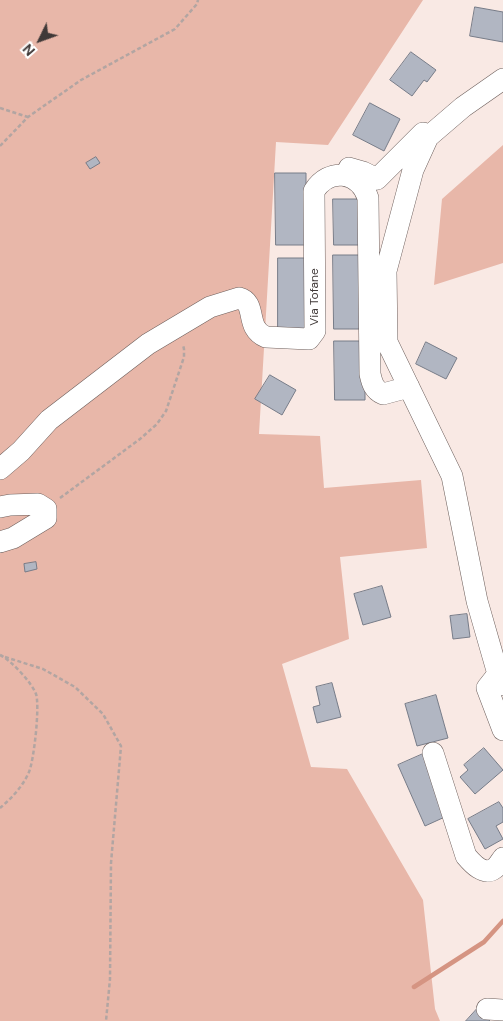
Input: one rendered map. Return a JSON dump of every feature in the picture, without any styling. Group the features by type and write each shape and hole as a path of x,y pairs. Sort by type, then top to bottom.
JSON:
{"street":[{"path":"503,79 463,106 428,137 414,170 386,272 387,342 452,476 477,601 500,679 487,688 503,730"},
{"path":"318,185 315,169 330,162 363,172 377,179 423,133 428,137"},
{"path":"318,185 331,176 345,176 358,182 366,191 368,198 370,374 375,389 383,394 409,387"},
{"name":"Via Tofane","path":"0,469 21,451 49,420 148,344 210,307 239,298 248,304 253,325 260,335 266,337 310,339 315,331 314,191 318,185"},
{"path":"0,506 38,504 46,509 46,518 13,538 0,542"},
{"path":"433,752 466,856 474,866 484,871 491,871 496,868 503,858"}],"path":[{"path":"0,146 28,117 81,80 175,29 197,4 198,0"},
{"path":"0,108 28,117"},
{"path":"46,509 140,439 157,424 166,410 184,357 184,349 176,328"},
{"path":"0,655 43,669 75,687 103,714 121,746 111,863 110,979 106,1021"},
{"path":"0,808 21,787 30,770 34,746 37,696 29,682 6,657"}],"shaded area":[{"path":"0,0 423,0 328,145 276,142 259,434 320,436 324,488 421,480 427,548 340,557 349,639 282,664 311,767 347,769 423,900 435,1009 440,1021 0,1021"},
{"path":"503,145 503,263 434,285 442,199"}],"building":[{"path":"475,7 503,12 503,42 470,36"},
{"path":"411,52 436,70 427,82 424,80 412,96 390,80"},
{"path":"370,103 400,119 384,151 353,135"},
{"path":"96,157 100,163 90,169 86,163"},
{"path":"275,173 306,173 306,245 276,245"},
{"path":"333,199 364,199 364,245 334,245"},
{"path":"333,255 364,255 364,329 334,329"},
{"path":"278,258 308,258 309,332 278,332"},
{"path":"334,341 365,341 365,400 335,400"},
{"path":"426,342 457,358 446,379 416,364"},
{"path":"270,375 296,390 282,415 255,399"},
{"path":"36,562 37,569 25,572 24,564"},
{"path":"382,586 391,617 363,625 354,594"},
{"path":"467,614 470,637 453,639 450,616"},
{"path":"332,683 341,717 317,723 313,707 320,705 316,687"},
{"path":"436,695 448,738 417,746 405,704"},
{"path":"484,748 503,770 475,794 460,777 468,770 464,765"},
{"path":"423,754 447,816 425,826 398,765"},
{"path":"499,802 503,808 503,822 496,826 503,839 485,849 468,819"},
{"path":"477,1009 490,1021 466,1021"}],"waterway":[{"path":"414,987 484,942 503,921"}]}
